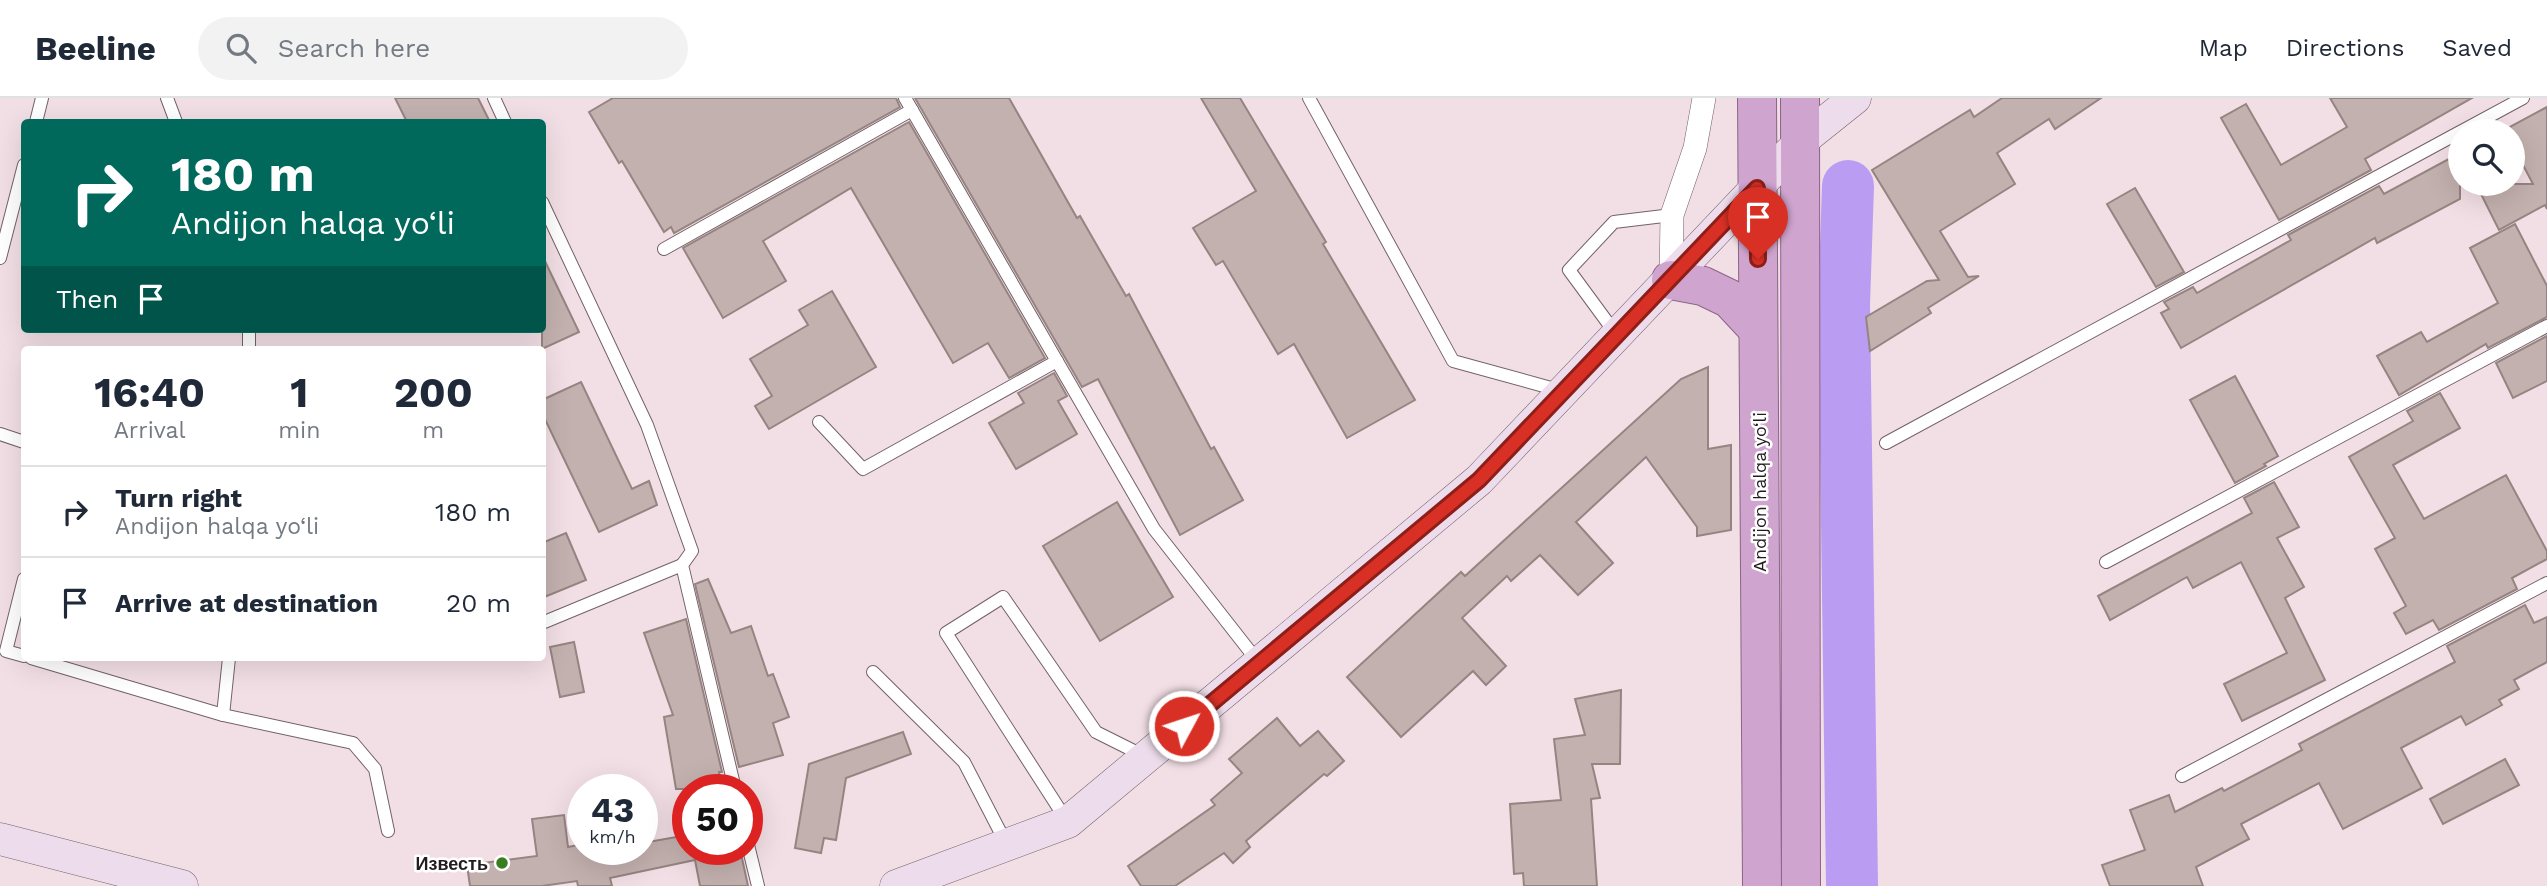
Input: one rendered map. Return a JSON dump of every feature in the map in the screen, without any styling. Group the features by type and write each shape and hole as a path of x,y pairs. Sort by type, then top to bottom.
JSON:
{"highway":[{"name":"Andijon halqa yo‘li","path":"1757,98 1762,886"},
{"path":"1800,98 1801,886"},
{"path":"1671,280 1703,286 1730,299 1758,329"}],"main road":[{"path":"896,886 1068,822 1479,480 1800,142 1854,98"},
{"path":"0,839 182,886"}],"street":[{"path":"1671,280 1671,215 1695,148 1704,98"}],"lane":[{"path":"37,119 42,98"},
{"path":"167,98 175,119"},
{"path":"494,98 504,119"},
{"path":"905,98 1154,529 1259,663"},
{"path":"1309,98 1453,361 1564,392"},
{"path":"2485,119 2523,98"},
{"path":"664,249 912,110"},
{"path":"1886,443 2448,139"},
{"path":"0,258 21,177"},
{"path":"546,210 647,425 692,551 682,565 546,621"},
{"path":"1617,336 1569,270 1614,222 1671,215"},
{"path":"2106,562 2547,326"},
{"path":"819,422 863,470 1057,361"},
{"path":"0,434 21,442"},
{"path":"682,565 731,774"},
{"path":"2182,776 2547,583"},
{"path":"21,591 6,651 21,655"},
{"path":"1068,822 946,633 1003,597 1096,732 1146,757"},
{"path":"41,661 223,715 352,744 375,769 388,831"},
{"path":"223,715 229,661"},
{"path":"873,672 964,762 1007,845"},
{"path":"753,865 758,886"}],"building":[{"path":"395,98 478,98 488,119 406,119"},
{"path":"613,98 896,98 900,107 674,233 671,227 664,232 589,112"},
{"path":"915,98 1009,98 1077,218 1080,216 1126,296 1129,294 1211,449 1214,447 1243,500 1180,535 1098,379 1082,387"},
{"path":"1201,98 1240,98 1326,242 1323,244 1415,400 1347,438 1294,344 1278,354 1223,261 1216,265 1193,228 1256,191"},
{"path":"2002,98 2101,98 2055,129 2049,119 1997,153 2015,184 1940,231 1968,277 1979,276 1928,308 1931,313 1870,351 1866,317 1927,281 1939,280 1872,170 1970,110 1974,117"},
{"path":"2330,98 2472,98 2365,159 2371,170 2279,220 2221,118 2246,104 2281,165 2347,127"},
{"path":"2547,107 2547,209 2545,205 2499,230 2482,196 2525,196 2525,184 2533,184 2525,169 2525,119"},
{"path":"909,122 1045,358 1009,378 988,343 953,363 851,188 763,241 786,281 723,318 683,248"},
{"path":"2448,159 2448,196 2460,196 2460,199 2377,243 2375,238 2181,348 2161,313 2169,309 2164,302 2193,287 2197,293 2291,240 2288,235 2379,186 2384,194"},
{"path":"2135,188 2184,272 2156,287 2107,204"},
{"path":"2515,224 2547,286 2547,317 2488,348 2486,344 2399,395 2377,356 2421,332 2427,342 2498,303 2470,248"},
{"path":"546,263 579,332 546,347 542,346 542,333 546,333"},
{"path":"832,291 876,367 769,429 755,406 772,396 750,359 808,325 799,310"},
{"path":"2547,336 2547,381 2513,398 2496,363"},
{"path":"1708,367 1708,449 1731,445 1731,530 1697,536 1697,527 1646,457 1576,522 1613,563 1578,595 1540,555 1511,581 1507,576 1462,618 1506,666 1486,685 1473,671 1401,737 1347,677 1461,572 1465,576 1681,379"},
{"path":"1054,373 1067,396 1058,401 1077,434 1016,469 989,423 1024,403 1018,393"},
{"path":"2235,376 2278,456 2235,483 2190,400"},
{"path":"581,382 632,489 649,481 657,505 599,532 546,421 546,398"},
{"path":"2440,393 2460,428 2393,465 2424,519 2506,475 2547,551 2547,559 2512,578 2517,589 2439,630 2433,620 2406,634 2394,613 2406,606 2375,549 2395,538 2349,457 2413,421 2407,411"},
{"path":"2274,482 2299,527 2277,538 2304,587 2285,598 2325,680 2242,721 2224,684 2287,653 2241,562 2193,588 2187,577 2110,620 2098,596 2252,513 2244,498"},
{"path":"1117,502 1173,597 1100,641 1043,546"},
{"path":"566,533 586,580 546,596 546,541"},
{"path":"708,579 731,633 751,626 768,676 773,674 789,717 773,723 783,755 739,767 695,584"},
{"path":"2525,605 2534,623 2547,617 2547,662 2514,680 2519,689 2499,700 2502,705 2466,725 2461,716 2401,748 2422,788 2343,829 2319,783 2241,824 2249,839 2196,867 2203,886 2110,886 2102,865 2145,850 2130,810 2169,795 2175,812 2222,788 2224,791 2302,750 2299,744 2455,662 2447,646"},
{"path":"686,619 722,772 719,774 674,774 664,717 673,715 644,633"},
{"path":"574,642 584,692 560,697 550,647"},
{"path":"1621,690 1620,764 1592,764 1600,798 1591,799 1597,886 1524,886 1523,873 1514,874 1510,804 1561,800 1554,739 1585,735 1575,699"},
{"path":"1277,718 1300,746 1318,731 1344,761 1327,776 1324,774 1246,841 1250,847 1233,863 1224,853 1175,886 1141,886 1128,866 1215,805 1211,800 1242,773 1229,759"},
{"path":"903,732 911,754 846,778 836,840 824,838 821,853 795,848 809,764"},
{"path":"2505,759 2519,785 2443,824 2430,799"},
{"path":"564,815 567,865 658,865 658,840 672,838 672,865 610,878 612,886 578,886 577,881 542,886 470,886 467,865 537,856 532,819"},
{"path":"696,865 743,865 748,886 700,886"}],"waterway":[{"path":"1848,186 1844,304 1852,886"}],"place":[{"name":"Известь","path":"502,863"}],"route":[{"path":"1184,726 1479,480 1757,188 1758,259"}]}
